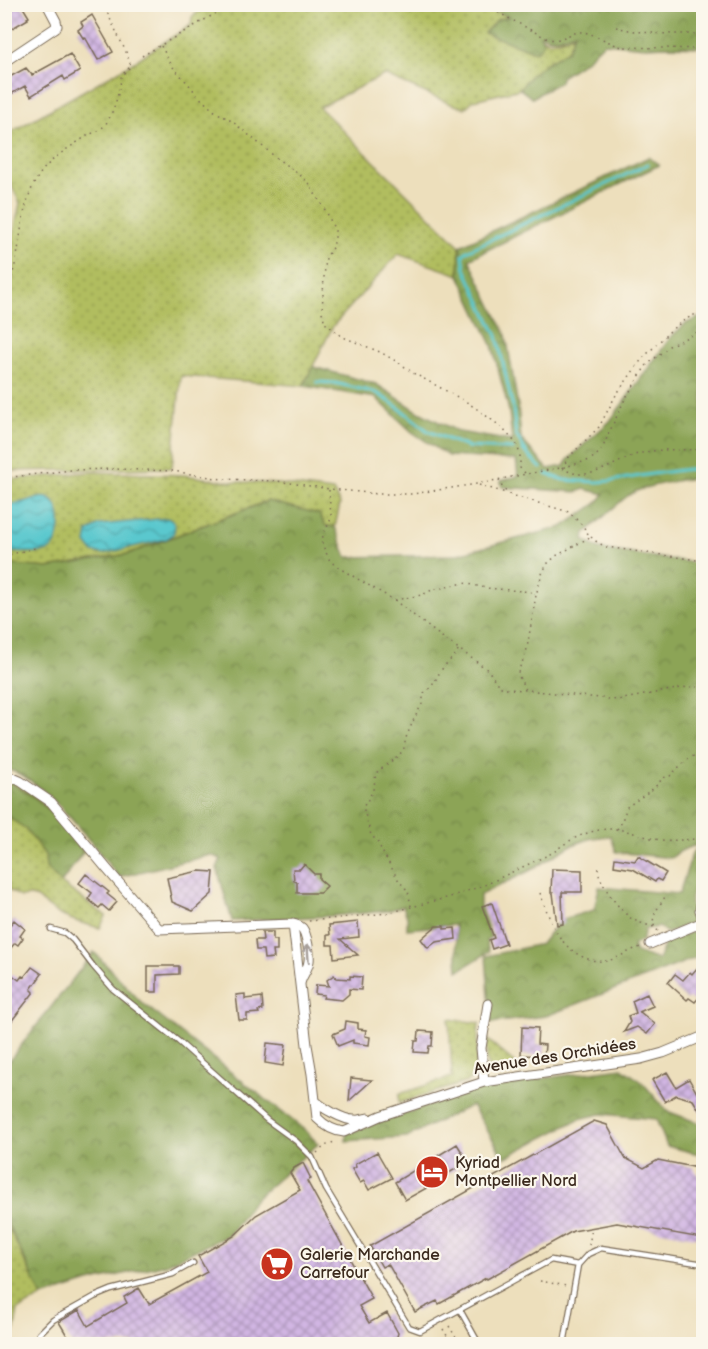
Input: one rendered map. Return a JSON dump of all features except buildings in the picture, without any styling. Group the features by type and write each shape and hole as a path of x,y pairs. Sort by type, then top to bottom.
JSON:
{"street":[{"path":"4,62 57,26 47,4"},
{"path":"4,774 20,781 51,802 159,929 293,924 317,1118 336,1130 344,1132"},
{"path":"650,944 703,922 700,910 704,889"},
{"path":"484,1082 481,1048 488,1004"},
{"name":"Avenue des Orchidées","path":"344,1132 380,1116 484,1082 641,1059 663,1053 704,1036"},
{"path":"315,1101 326,1109 352,1120 380,1116"}],"lane":[{"path":"51,929 65,933 113,989 178,1041 312,1157 326,1189 409,1327 420,1331 551,1260 578,1266"},
{"path":"564,1344 578,1266 588,1254 601,1248 704,1264"},
{"path":"35,1344 39,1334 53,1320 94,1297 111,1290 173,1274 193,1263"},
{"path":"460,1310 479,1344"}],"path":[{"path":"4,300 17,256 22,218 35,182 50,162 104,127 114,108 121,85 121,76 131,66 103,4"},
{"path":"142,56 232,4"},
{"path":"482,4 548,39 561,39 581,32 592,34 622,47 704,49"},
{"path":"616,27 633,32 654,34 704,34"},
{"path":"161,46 173,67 213,110 233,122 310,184 335,231 335,239 327,258 324,277 322,312 325,323 343,338 380,352 465,401 500,426 516,443 520,454 520,468 526,474"},
{"path":"561,468 599,427 616,395 642,359 672,329 704,310"},
{"path":"4,478 71,470 173,471 378,494 412,494 561,468 590,460 599,453 625,399 646,366 669,346 704,329"},
{"path":"561,468 584,474 636,455 655,451 704,450"},
{"path":"4,472 11,476"},
{"path":"499,480 507,493"},
{"path":"477,484 569,512 584,526 590,537 606,547 704,561"},
{"path":"330,489 331,514 322,544 330,561 394,600 488,670 499,686 506,689 618,700 687,687 704,687"},
{"path":"527,690 520,680 519,671 526,654 537,588 547,564 564,550 590,537"},
{"path":"4,556 34,548"},
{"path":"394,600 464,583 495,589 530,590 536,595"},
{"path":"412,907 408,891 399,881 377,841 371,835 363,807 374,787 376,773 394,759 405,746 405,740 422,704 424,693 431,688 444,667 459,650"},
{"path":"616,829 620,826 627,807 654,788 663,778 670,776 690,758 704,750"},
{"path":"293,924 311,920 388,914 450,897 487,884 589,833 616,829 660,840 704,839"},
{"path":"598,868 602,881 626,914 654,927 664,936 669,936"},
{"path":"540,893 551,922 562,942 580,955 606,961 650,944"},
{"path":"654,927 654,916 666,895"},
{"path":"698,962 704,959"},
{"path":"312,1157 325,1146 339,1139 344,1132"},
{"path":"449,1326 459,1344"},
{"path":"443,1329 452,1344"},
{"path":"428,1338 431,1344"}],"green space":[{"path":"207,5 503,5 564,37 549,38 510,17 547,41 558,41 574,34 568,50 531,75 520,89 474,100 465,108 384,75 319,107 460,246 459,275 398,254 333,326 303,386 181,376 172,468 5,471 5,271 20,203 5,173 4,136 129,65 191,25 192,17"},
{"path":"485,5 703,5 703,47 646,47 604,43 584,62 561,77 560,82 532,98 520,89 531,75 568,50 575,32 555,38 540,35 544,43 536,52 484,33 498,19 509,17"},
{"path":"649,157 659,165 469,259 506,335 521,439 548,469 564,466 610,421 670,338 685,324 703,316 703,478 665,483 629,495 585,533 584,540 599,549 703,564 703,846 686,849 671,858 616,852 611,836 592,838 570,846 529,871 480,895 480,906 491,937 486,941 489,952 458,971 455,925 407,929 407,917 403,906 387,911 330,916 232,921 217,868 221,859 211,855 119,877 82,831 52,799 36,785 5,769 4,564 48,568 128,554 268,501 319,514 326,526 335,527 347,557 454,555 562,527 597,503 604,494 584,489 578,492 502,487 501,481 518,476 516,460 448,456 412,432 376,398 303,386 313,367 376,384 419,412 459,432 512,441 509,411 492,345 459,275 460,246"},
{"path":"92,472 183,475 225,481 279,484 333,491 340,504 335,527 326,526 267,501 128,554 48,568 8,565 10,560 5,558 4,480"},
{"path":"4,778 32,792 49,807 85,852 61,883 106,916 100,928 60,915 35,897 20,897 5,887"},
{"path":"5,782 28,793 38,801 57,819 82,849 81,855 61,883 46,868 45,855 26,829 5,815"},
{"path":"700,848 701,867 691,901 696,921 667,933 659,927 645,929 642,941 633,945 636,952 658,960 666,941 701,928 703,930 703,955 546,1016 491,1023 486,956 541,944 560,920 594,910 599,887 679,894 693,851"},
{"path":"94,952 141,1002 306,1131 318,1144 255,1199 229,1235 166,1264 89,1282 42,1297 5,1218 5,1066"},
{"path":"449,1019 479,1023 476,1068 473,1077 467,1082 399,1103 399,1094 452,1077"},
{"path":"487,1039 524,1071 503,1074 492,1071 487,1060"},
{"path":"622,1068 642,1082 667,1111 704,1125 703,1155 667,1146 656,1119 601,1114 579,1119 504,1158 472,1105 407,1137 346,1141 347,1133 478,1089"},
{"path":"4,1218 42,1297 18,1310 12,1344 5,1344"}],"water":[{"path":"43,497 51,500 59,514 59,532 53,547 48,551 39,552 5,552 5,506"},
{"path":"167,518 172,520 175,528 166,539 103,554 93,552 86,543 88,532 99,525"}],"waterway":[{"path":"527,453 516,435 513,408 497,336 465,269 463,255 467,251 648,164"},
{"path":"317,382 335,383 377,393 428,431 467,447 513,449"},
{"path":"523,450 541,468"},
{"path":"546,474 564,480 597,482 689,469 704,470"}],"place":[{"name":"Kyriad Montpellier Nord","path":"432,1172"},
{"name":"Galerie Marchande Carrefour","path":"277,1264"}]}
